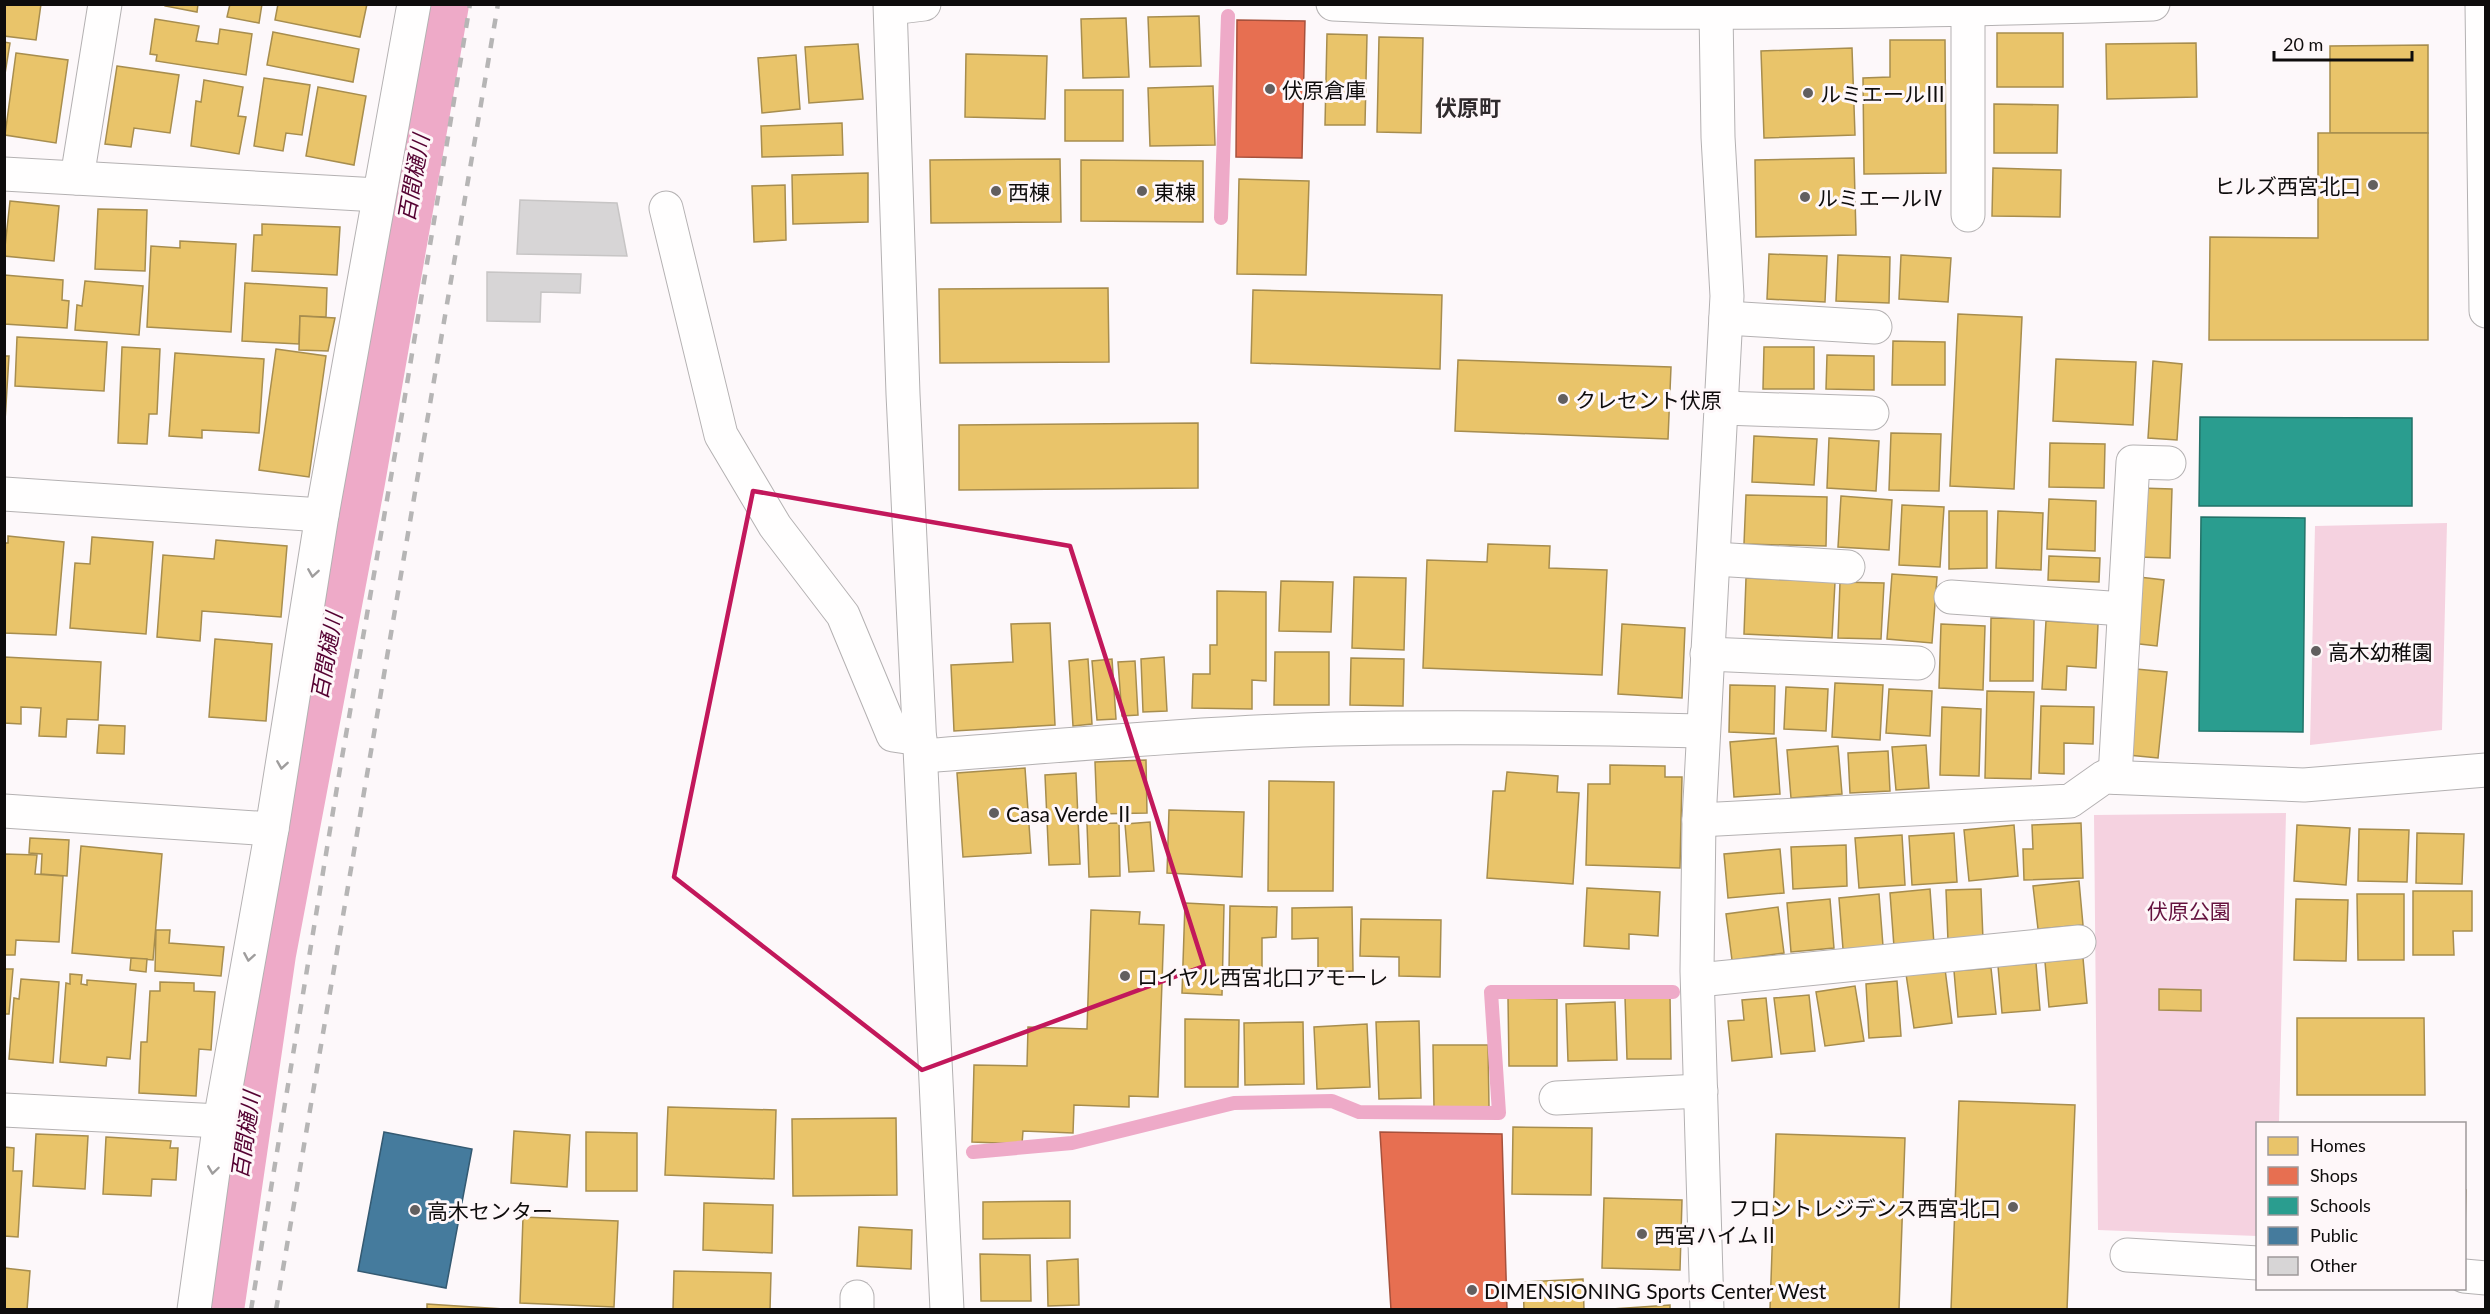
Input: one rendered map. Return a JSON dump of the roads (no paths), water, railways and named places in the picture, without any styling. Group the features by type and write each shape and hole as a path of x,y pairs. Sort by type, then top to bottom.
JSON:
{"street":[{"path":"77,178 105,4"},
{"path":"194,1310 220,1121 272,829 322,515 414,4"},
{"path":"924,4 890,6 903,394 947,1310"},
{"path":"1333,4 1519,11 1968,9 2153,4"},
{"path":"2482,4 2486,311"},
{"path":"1968,9 1968,216"},
{"path":"1707,1310 1698,980 1699,820 1702,731 1723,408 1726,318 1718,137 1716,11"},
{"path":"4,174 378,195"},
{"path":"666,208 722,435 775,526 843,615 893,735 921,748 1332,729 1496,727 1702,731"},
{"path":"1726,318 1875,327"},
{"path":"1723,408 1872,413"},
{"path":"2115,777 2133,462 2169,463"},
{"path":"4,495 322,515"},
{"path":"1714,559 1848,567"},
{"path":"1952,597 2124,609"},
{"path":"1707,654 1918,663"},
{"path":"1699,820 2070,801 2104,777 2304,786 2486,770"},
{"path":"4,811 272,829"},
{"path":"1698,980 2079,942"},
{"path":"1556,1098 1701,1091"},
{"path":"4,1110 220,1121"},
{"path":"2127,1254 2256,1263"},
{"path":"2466,1276 2486,1278"}],"waterway":[{"name":"百間樋川","path":"220,1310 272,954 361,482 445,4"},
{"path":"1221,218 1228,16"},
{"path":"973,1152 1072,1143 1234,1103 1332,1101 1359,1112 1499,1113 1491,992 1673,992"}],"railway":[{"path":"251,1310 470,4"},
{"path":"276,1310 498,4"}],"place":[{"name":"伏原倉庫","path":"1270,89"},
{"name":"ルミエールⅢ","path":"1808,93"},
{"name":"ヒルズ西宮北口","path":"2373,185"},
{"name":"西棟","path":"996,191"},
{"name":"東棟","path":"1142,191"},
{"name":"ルミエールⅣ","path":"1805,197"},
{"name":"クレセント伏原","path":"1563,399"},
{"name":"高木幼稚園","path":"2316,651"},
{"name":"Casa Verde Ⅱ","path":"994,813"},
{"name":"ロイヤル西宮北口アモーレ","path":"1125,976"},
{"name":"フロントレジデンス西宮北口","path":"2013,1207"},
{"name":"高木センター","path":"415,1210"},
{"name":"西宮ハイムⅡ","path":"1642,1234"},
{"name":"DIMENSIONING Sports Center West","path":"1472,1290"}],"district":[{"name":"伏原町","path":"1468,107"}],"park label":[{"name":"伏原公園","path":"2189,910"}]}
